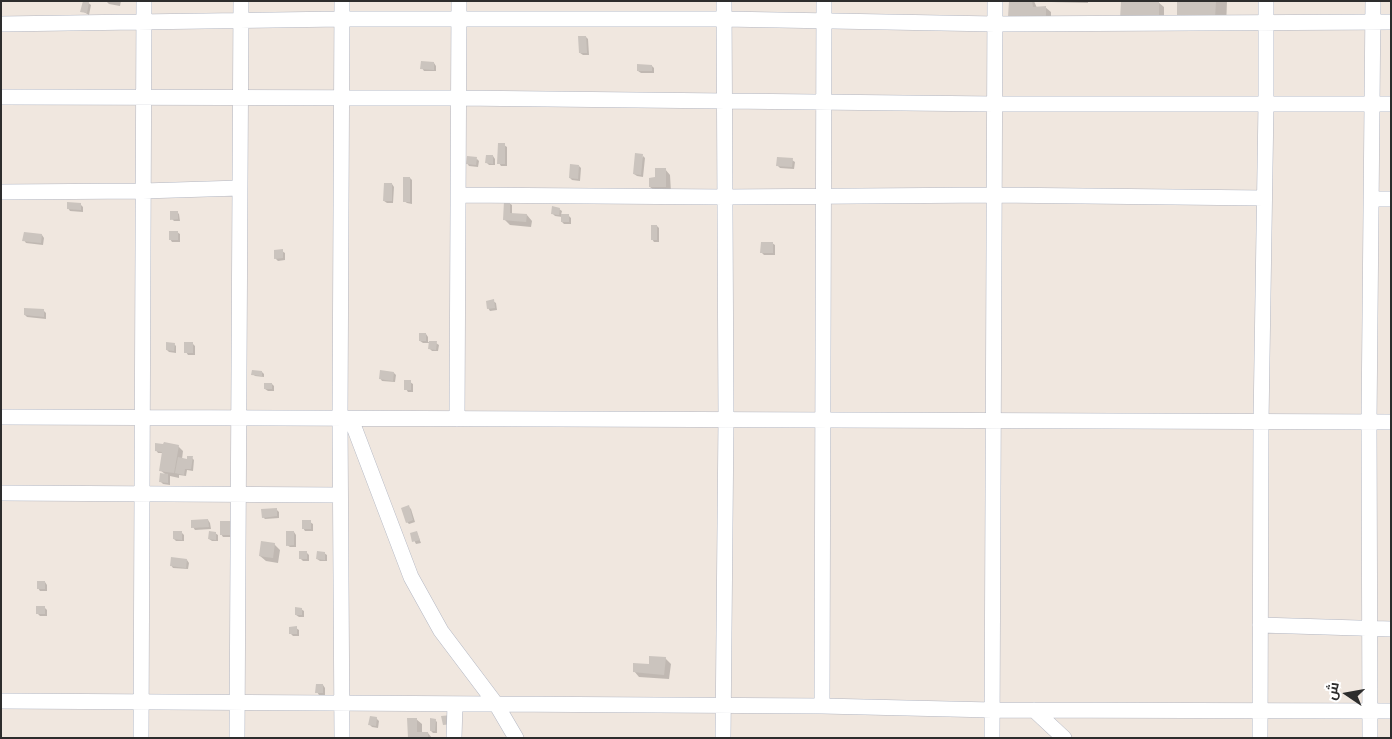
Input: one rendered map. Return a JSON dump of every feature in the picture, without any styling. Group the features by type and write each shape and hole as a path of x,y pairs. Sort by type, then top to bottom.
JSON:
{"street":[{"path":"141,738 144,1"},
{"path":"237,738 241,1"},
{"path":"342,1 341,98 345,419 340,495 342,738"},
{"path":"457,420 459,1"},
{"path":"723,738 726,419 724,1"},
{"path":"822,706 825,196 824,1"},
{"path":"992,738 995,1"},
{"path":"1260,738 1261,422 1266,1"},
{"path":"1370,738 1369,422 1373,1"},
{"path":"1,24 342,19 724,19 995,24 1391,22"},
{"path":"1,97 458,98 994,104 1391,104"},
{"path":"1,192 240,188"},
{"path":"458,195 724,197 994,195 1264,198"},
{"path":"1371,199 1391,199"},
{"path":"1,417 1391,422"},
{"path":"345,419 411,577 441,631 496,704 516,738"},
{"path":"1,493 340,495"},
{"path":"1260,625 1391,628"},
{"path":"1,701 822,706 992,710 1391,711"},
{"path":"454,738 455,704"},
{"path":"1034,710 1064,738"}],"building":[{"path":"83,1 89,2 87,13 80,12"},
{"path":"1009,1 1032,1 1033,7 1046,6 1046,17 1008,17"},
{"path":"1159,1 1159,18 1120,19 1121,2"},
{"path":"1177,1 1216,1 1215,17 1177,15"},
{"path":"578,36 586,36 587,53 579,53"},
{"path":"421,61 434,62 434,70 420,69"},
{"path":"637,64 652,65 652,71 637,71"},
{"path":"498,143 505,143 505,164 497,164"},
{"path":"635,153 643,154 641,175 633,174"},
{"path":"486,155 493,155 493,164 485,163"},
{"path":"467,156 477,157 476,165 466,164"},
{"path":"777,157 793,158 792,167 776,166"},
{"path":"570,164 579,165 578,179 569,178"},
{"path":"655,168 666,168 666,187 649,187 649,178 655,177"},
{"path":"403,177 410,177 410,202 403,202"},
{"path":"384,183 392,183 392,201 383,201"},
{"path":"504,201 510,201 510,213 527,214 526,222 503,220"},
{"path":"67,202 81,203 81,210 67,209"},
{"path":"552,206 560,208 559,215 551,214"},
{"path":"170,211 178,211 178,219 170,220"},
{"path":"561,214 569,214 569,222 561,222"},
{"path":"651,225 657,225 657,240 651,240"},
{"path":"169,231 178,231 178,240 169,240"},
{"path":"24,232 42,234 41,243 22,241"},
{"path":"761,242 773,242 773,253 760,253"},
{"path":"283,249 283,258 274,259 274,250"},
{"path":"494,299 495,308 487,309 486,301"},
{"path":"24,308 44,309 44,317 24,315"},
{"path":"419,333 426,333 426,341 419,341"},
{"path":"429,341 437,341 436,350 428,349"},
{"path":"166,342 175,343 174,351 166,350"},
{"path":"184,342 193,342 193,353 184,353"},
{"path":"252,370 262,371 262,376 251,375"},
{"path":"380,370 394,372 393,381 379,379"},
{"path":"404,380 411,380 411,390 404,390"},
{"path":"264,383 272,383 272,389 264,389"},
{"path":"164,442 179,445 174,473 159,471 162,452 155,451 155,443 163,444"},
{"path":"187,456 193,456 191,469 185,469 184,475 175,473 178,457 187,459"},
{"path":"160,473 168,474 168,483 159,482"},
{"path":"409,505 413,520 406,523 401,508"},
{"path":"277,508 277,516 262,518 261,509"},
{"path":"208,519 209,527 191,528 191,520"},
{"path":"302,520 311,520 311,529 302,529"},
{"path":"220,521 232,521 231,535 220,535"},
{"path":"173,531 182,531 182,540 173,539"},
{"path":"209,531 216,532 216,540 208,539"},
{"path":"286,531 294,531 294,545 286,546"},
{"path":"417,531 420,540 412,542 410,533"},
{"path":"261,541 275,543 273,558 259,556"},
{"path":"299,551 307,551 307,559 299,559"},
{"path":"317,551 325,552 325,560 316,559"},
{"path":"171,557 187,559 186,568 170,566"},
{"path":"37,581 45,581 45,589 37,589"},
{"path":"36,606 45,606 45,614 36,614"},
{"path":"295,607 302,608 302,615 295,615"},
{"path":"297,626 297,634 289,634 289,627"},
{"path":"649,656 666,657 664,675 633,672 633,663 649,664"},
{"path":"316,684 323,684 323,693 315,693"},
{"path":"452,715 453,724 443,725 441,716"},
{"path":"370,716 377,717 376,726 368,725"},
{"path":"407,718 417,718 417,732 428,732 428,738 408,738"},
{"path":"430,718 436,719 435,731 430,731"}]}
